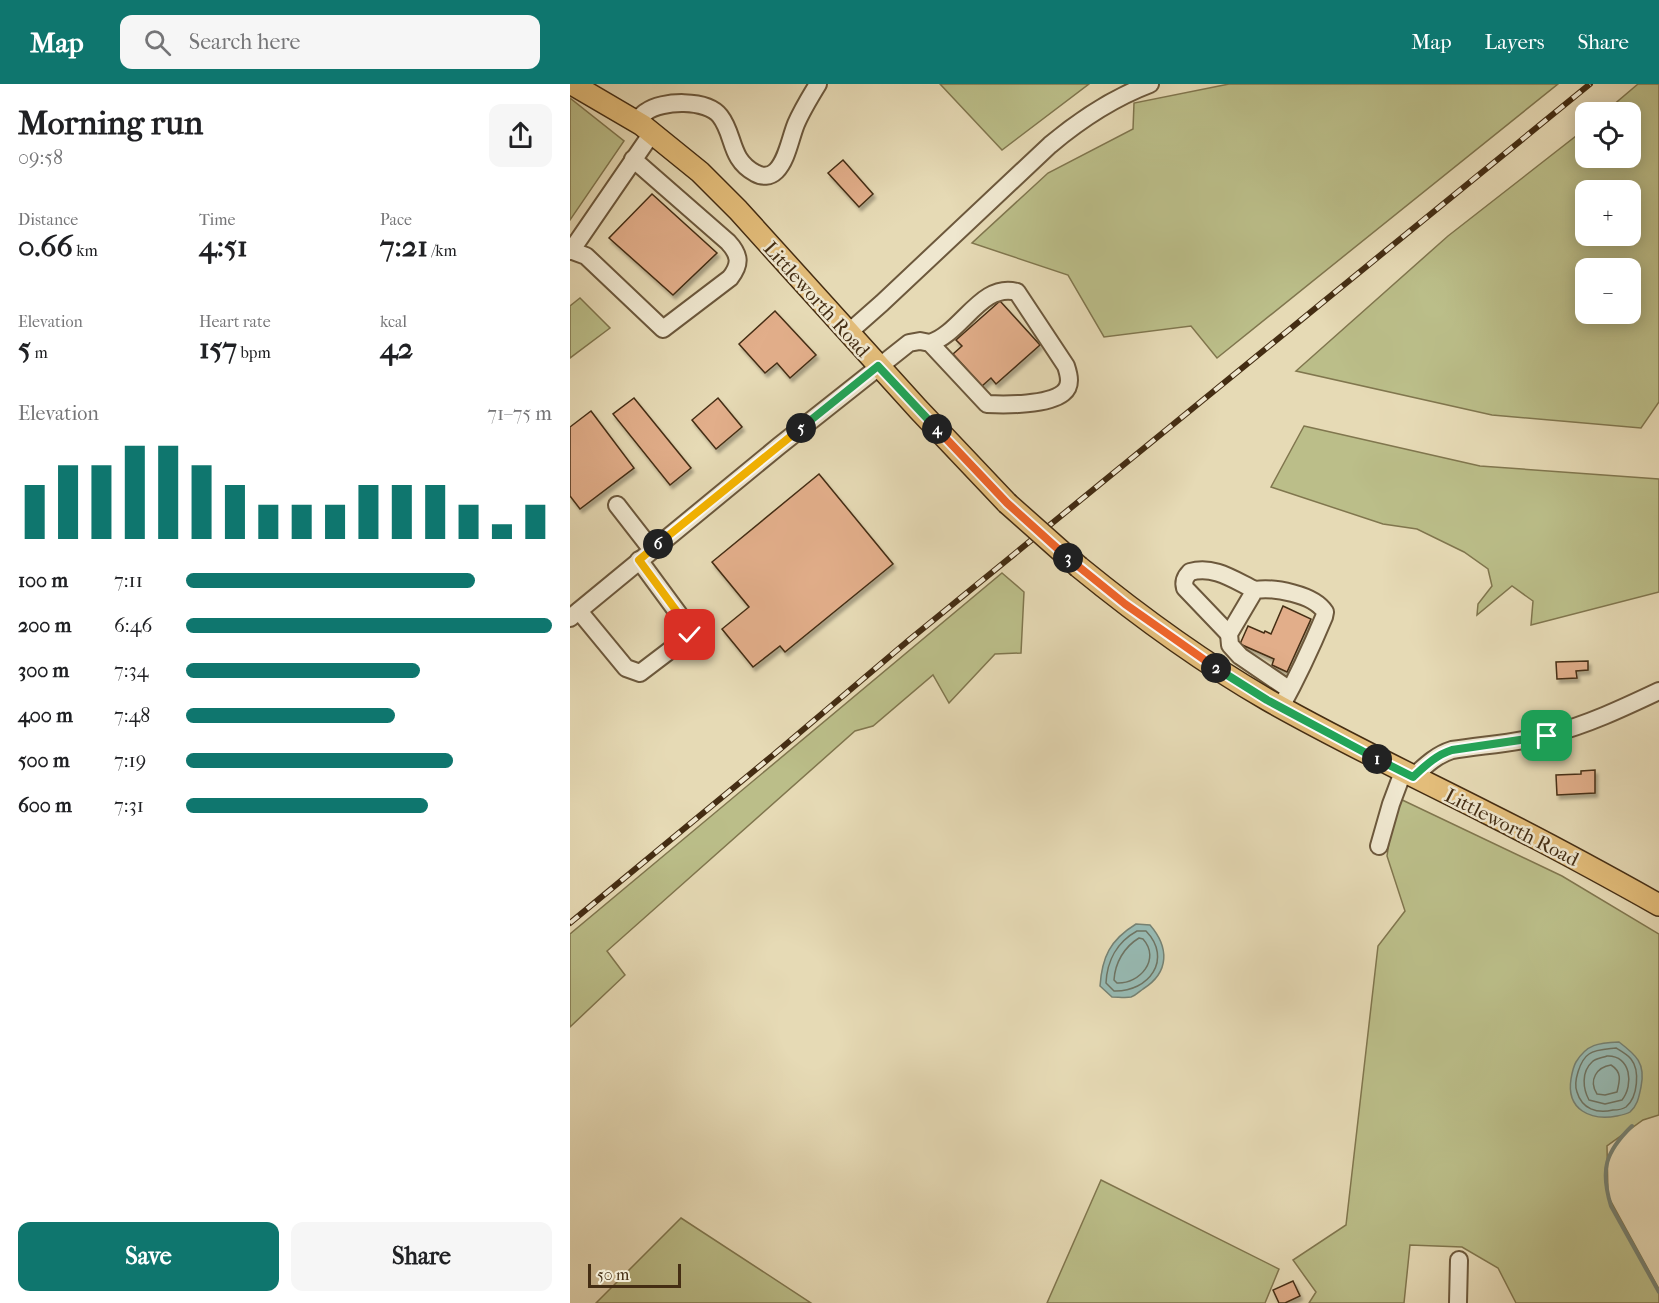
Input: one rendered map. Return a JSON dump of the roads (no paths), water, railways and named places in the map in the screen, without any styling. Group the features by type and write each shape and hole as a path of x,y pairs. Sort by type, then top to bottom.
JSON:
{"main road":[{"name":"Littleworth Road","path":"572,84 644,127 700,172 1007,503 1079,567 1125,604 1189,650 1286,699 1408,774 1486,812 1659,905"}],"street":[{"path":"633,159 728,242 738,256 737,270 730,278 663,329 586,256 570,251 633,159 644,127 646,111 659,106 691,103 712,109 720,116 744,167 759,176 766,176 776,171 782,162 801,114 819,84"},
{"path":"848,333 1075,123 1131,91 1150,84"},
{"path":"617,505 646,555 689,628 690,635 640,673 626,668 574,614 646,555 878,366 909,343 920,341 930,343 944,337 989,296 999,291 1017,292 1066,366 1070,376 1068,386 1064,392 1052,398 1029,403 987,404 930,343"},
{"path":"1208,569 1255,590 1286,591 1315,602 1324,612 1324,617 1307,656 1286,699 1232,650 1229,634 1185,588 1184,582 1190,572 1208,569"},
{"path":"1229,634 1255,590"},
{"path":"1379,846 1390,804 1408,774 1442,753 1526,740 1563,731 1601,718 1659,691"},
{"path":"1458,1303 1459,1260"}],"water":[{"path":"1136,924 1150,925 1156,933 1163,950 1162,967 1152,982 1134,996 1112,997 1100,986 1105,958 1120,936"},
{"path":"1619,1042 1635,1056 1641,1066 1642,1079 1638,1100 1630,1112 1624,1114 1607,1117 1590,1115 1582,1111 1572,1099 1570,1090 1574,1066 1584,1051 1589,1048 1599,1044"}],"waterway":[{"path":"1632,1126 1611,1153 1607,1162 1606,1182 1611,1206 1659,1292"}],"railway":[{"path":"570,923 909,640 1590,84"}]}
